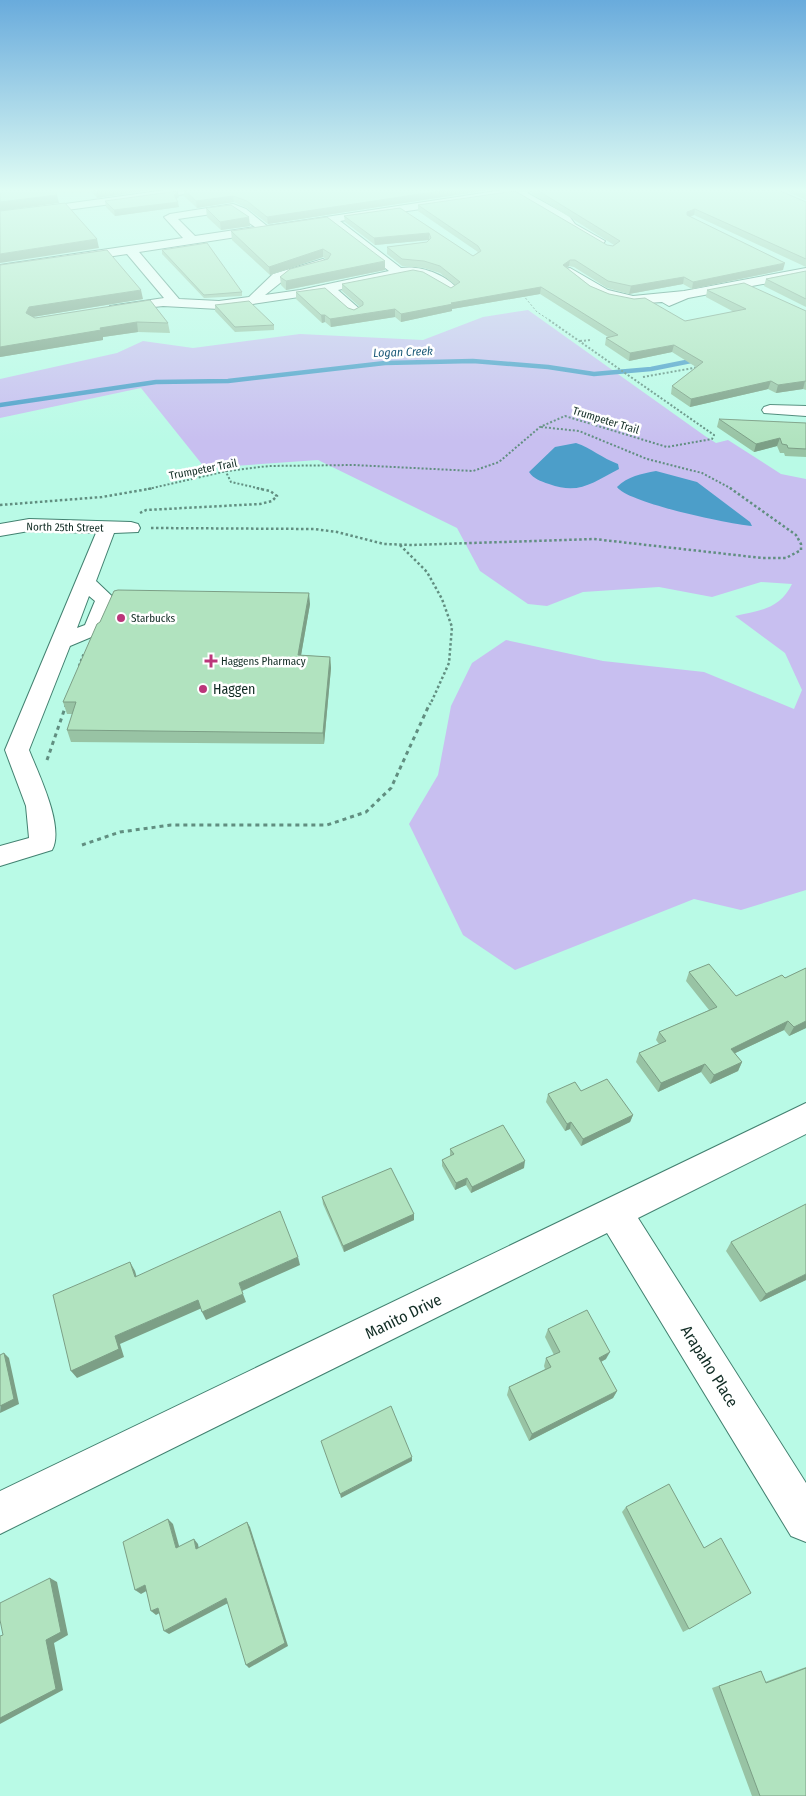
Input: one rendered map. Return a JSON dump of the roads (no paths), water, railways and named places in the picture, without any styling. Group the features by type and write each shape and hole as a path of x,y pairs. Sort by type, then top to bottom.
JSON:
{"street":[{"path":"151,274 174,302"},
{"path":"254,300 270,281 283,274"},
{"path":"339,274 351,284"},
{"path":"102,311 174,302 219,305 329,289 385,277 387,274"},
{"path":"428,274 451,290"},
{"path":"573,274 604,294 626,299 645,300 684,295 796,274"},
{"path":"751,283 771,293"},
{"path":"329,289 355,312"},
{"path":"668,302 684,295"},
{"path":"770,410 806,411"},
{"name":"North 25th Street","path":"0,530 29,525 131,528"},
{"path":"0,856 43,843 39,806 17,750 107,528"},
{"name":"Manito Drive","path":"0,1513 806,1118"},
{"name":"Arapaho Place","path":"614,1212 806,1521"}],"water":[{"path":"576,443 618,464 619,469 593,483 577,488 560,487 540,481 529,472 555,447"},
{"path":"656,471 697,482 750,522 752,526 702,517 658,506 640,500 617,487 630,478"}],"waterway":[{"name":"Logan Creek","path":"0,405 156,382 228,381 385,363 473,361 548,367 594,374 651,369 696,360"}],"place":[{"name":"Starbucks","path":"121,618"},
{"name":"Haggens Pharmacy","path":"211,661"},
{"name":"Haggen","path":"203,689"}]}
